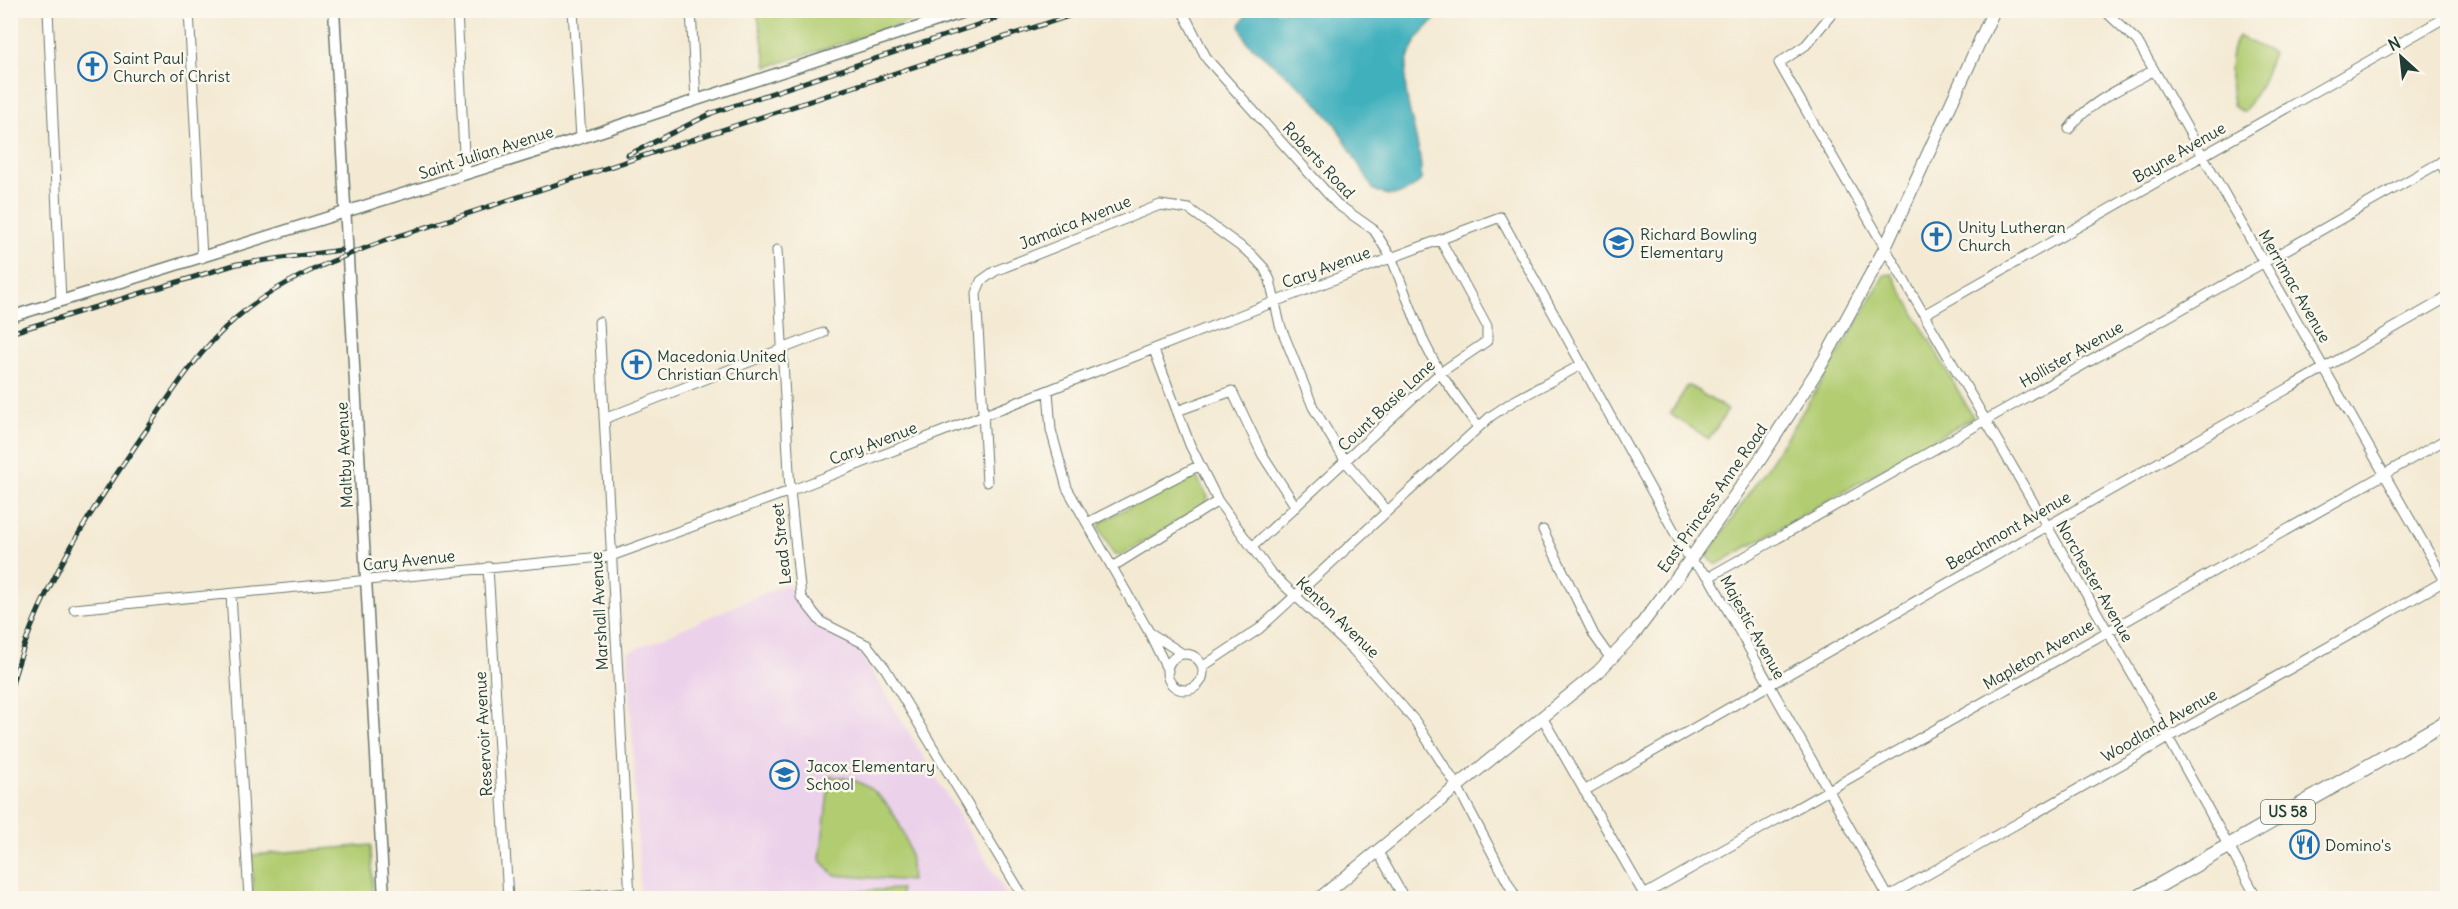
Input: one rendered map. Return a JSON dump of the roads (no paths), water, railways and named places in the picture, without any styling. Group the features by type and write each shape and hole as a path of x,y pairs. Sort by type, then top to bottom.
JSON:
{"main road":[{"name":"East Princess Anne Road","path":"1320,898 1611,659 1635,633 1689,560 1800,398 1853,310 1884,249 1994,10"},
{"name":"US 58","path":"2137,898 2448,721"}],"street":[{"path":"48,10 61,301"},
{"path":"189,10 202,258"},
{"name":"Maltby Avenue","path":"334,10 384,898"},
{"path":"457,10 465,174"},
{"path":"573,10 581,138"},
{"path":"691,10 696,100"},
{"name":"Saint Julian Avenue","path":"10,317 581,138 970,10"},
{"name":"Roberts Road","path":"1182,10 1207,59 1337,204 1374,230 1392,259 1424,342 1440,373 1478,427"},
{"name":"Norchester Avenue","path":"1835,10 1806,45 1779,63 1884,249 1986,419 2257,898"},
{"name":"Merrimac Avenue","path":"2104,10 2137,41 2447,582"},
{"name":"Bayne Avenue","path":"1925,314 2448,16"},
{"path":"2069,129 2083,113 2154,70"},
{"path":"2444,160 2448,176"},
{"name":"Hollister Avenue","path":"1709,577 2444,160"},
{"name":"Jamaica Avenue","path":"987,482 976,293 981,280 995,271 1132,214 1160,205 1189,209 1251,254 1264,267 1270,280 1280,325 1312,406 1346,462 1386,510"},
{"name":"Cary Avenue","path":"74,609 611,556 790,491 1274,302 1442,241 1500,217"},
{"name":"Majestic Avenue","path":"1500,217 1689,560 1709,577 1888,898"},
{"name":"Count Basie Lane","path":"1252,547 1440,373 1483,346 1488,334 1487,326 1442,241"},
{"name":"Lead Street","path":"777,250 790,491 801,597 821,622 867,645 885,669 1024,898"},
{"name":"Beachmont Avenue","path":"1584,790 2448,297"},
{"name":"Marshall Avenue","path":"599,322 630,895"},
{"path":"604,419 824,333"},
{"name":"Kenton Avenue","path":"1154,350 1177,411 1218,501 1270,572 1383,682 1415,721 1457,786 1516,898"},
{"path":"1202,667 1259,629 1478,427 1512,402 1581,365"},
{"path":"1048,391 1051,430 1068,488 1149,632 1173,685 1187,689 1200,682 1202,667 1193,656 1183,654 1149,632"},
{"path":"1177,411 1232,391 1262,454 1296,507"},
{"name":"Mapleton Avenue","path":"1645,897 2448,438"},
{"path":"1087,523 1200,465"},
{"path":"1112,567 1218,501"},
{"path":"1543,530 1594,635 1611,659"},
{"name":"Reservoir Avenue","path":"488,567 508,898"},
{"name":"Woodland Avenue","path":"1888,898 2167,738 2447,582"},
{"path":"231,594 249,898"},
{"path":"1168,672 1174,658 1183,654"},
{"path":"1542,717 1645,897"},
{"path":"1377,850 1404,898"},
{"path":"562,898 630,895"},
{"path":"2441,898 2448,895"}],"water":[{"path":"1248,11 1443,11 1415,43 1408,59 1405,76 1409,110 1421,163 1421,180 1410,189 1398,194 1386,194 1373,189 1335,124 1311,96 1247,42 1240,25"}],"railway":[{"path":"628,155 712,113 1022,10"},
{"path":"10,692 33,622 66,556 104,493 165,402 198,358 236,318 270,293 325,264 384,241 1087,10"},
{"path":"10,333 237,264 341,250"}],"place":[{"name":"Saint Paul Church of Christ","path":"92,67"},
{"name":"Unity Lutheran Church","path":"1937,236"},
{"name":"Richard Bowling Elementary","path":"1619,243"},
{"name":"Macedonia United Christian Church","path":"636,365"},
{"name":"Jacox Elementary School","path":"785,775"},
{"name":"Domino's","path":"2304,845"}]}
